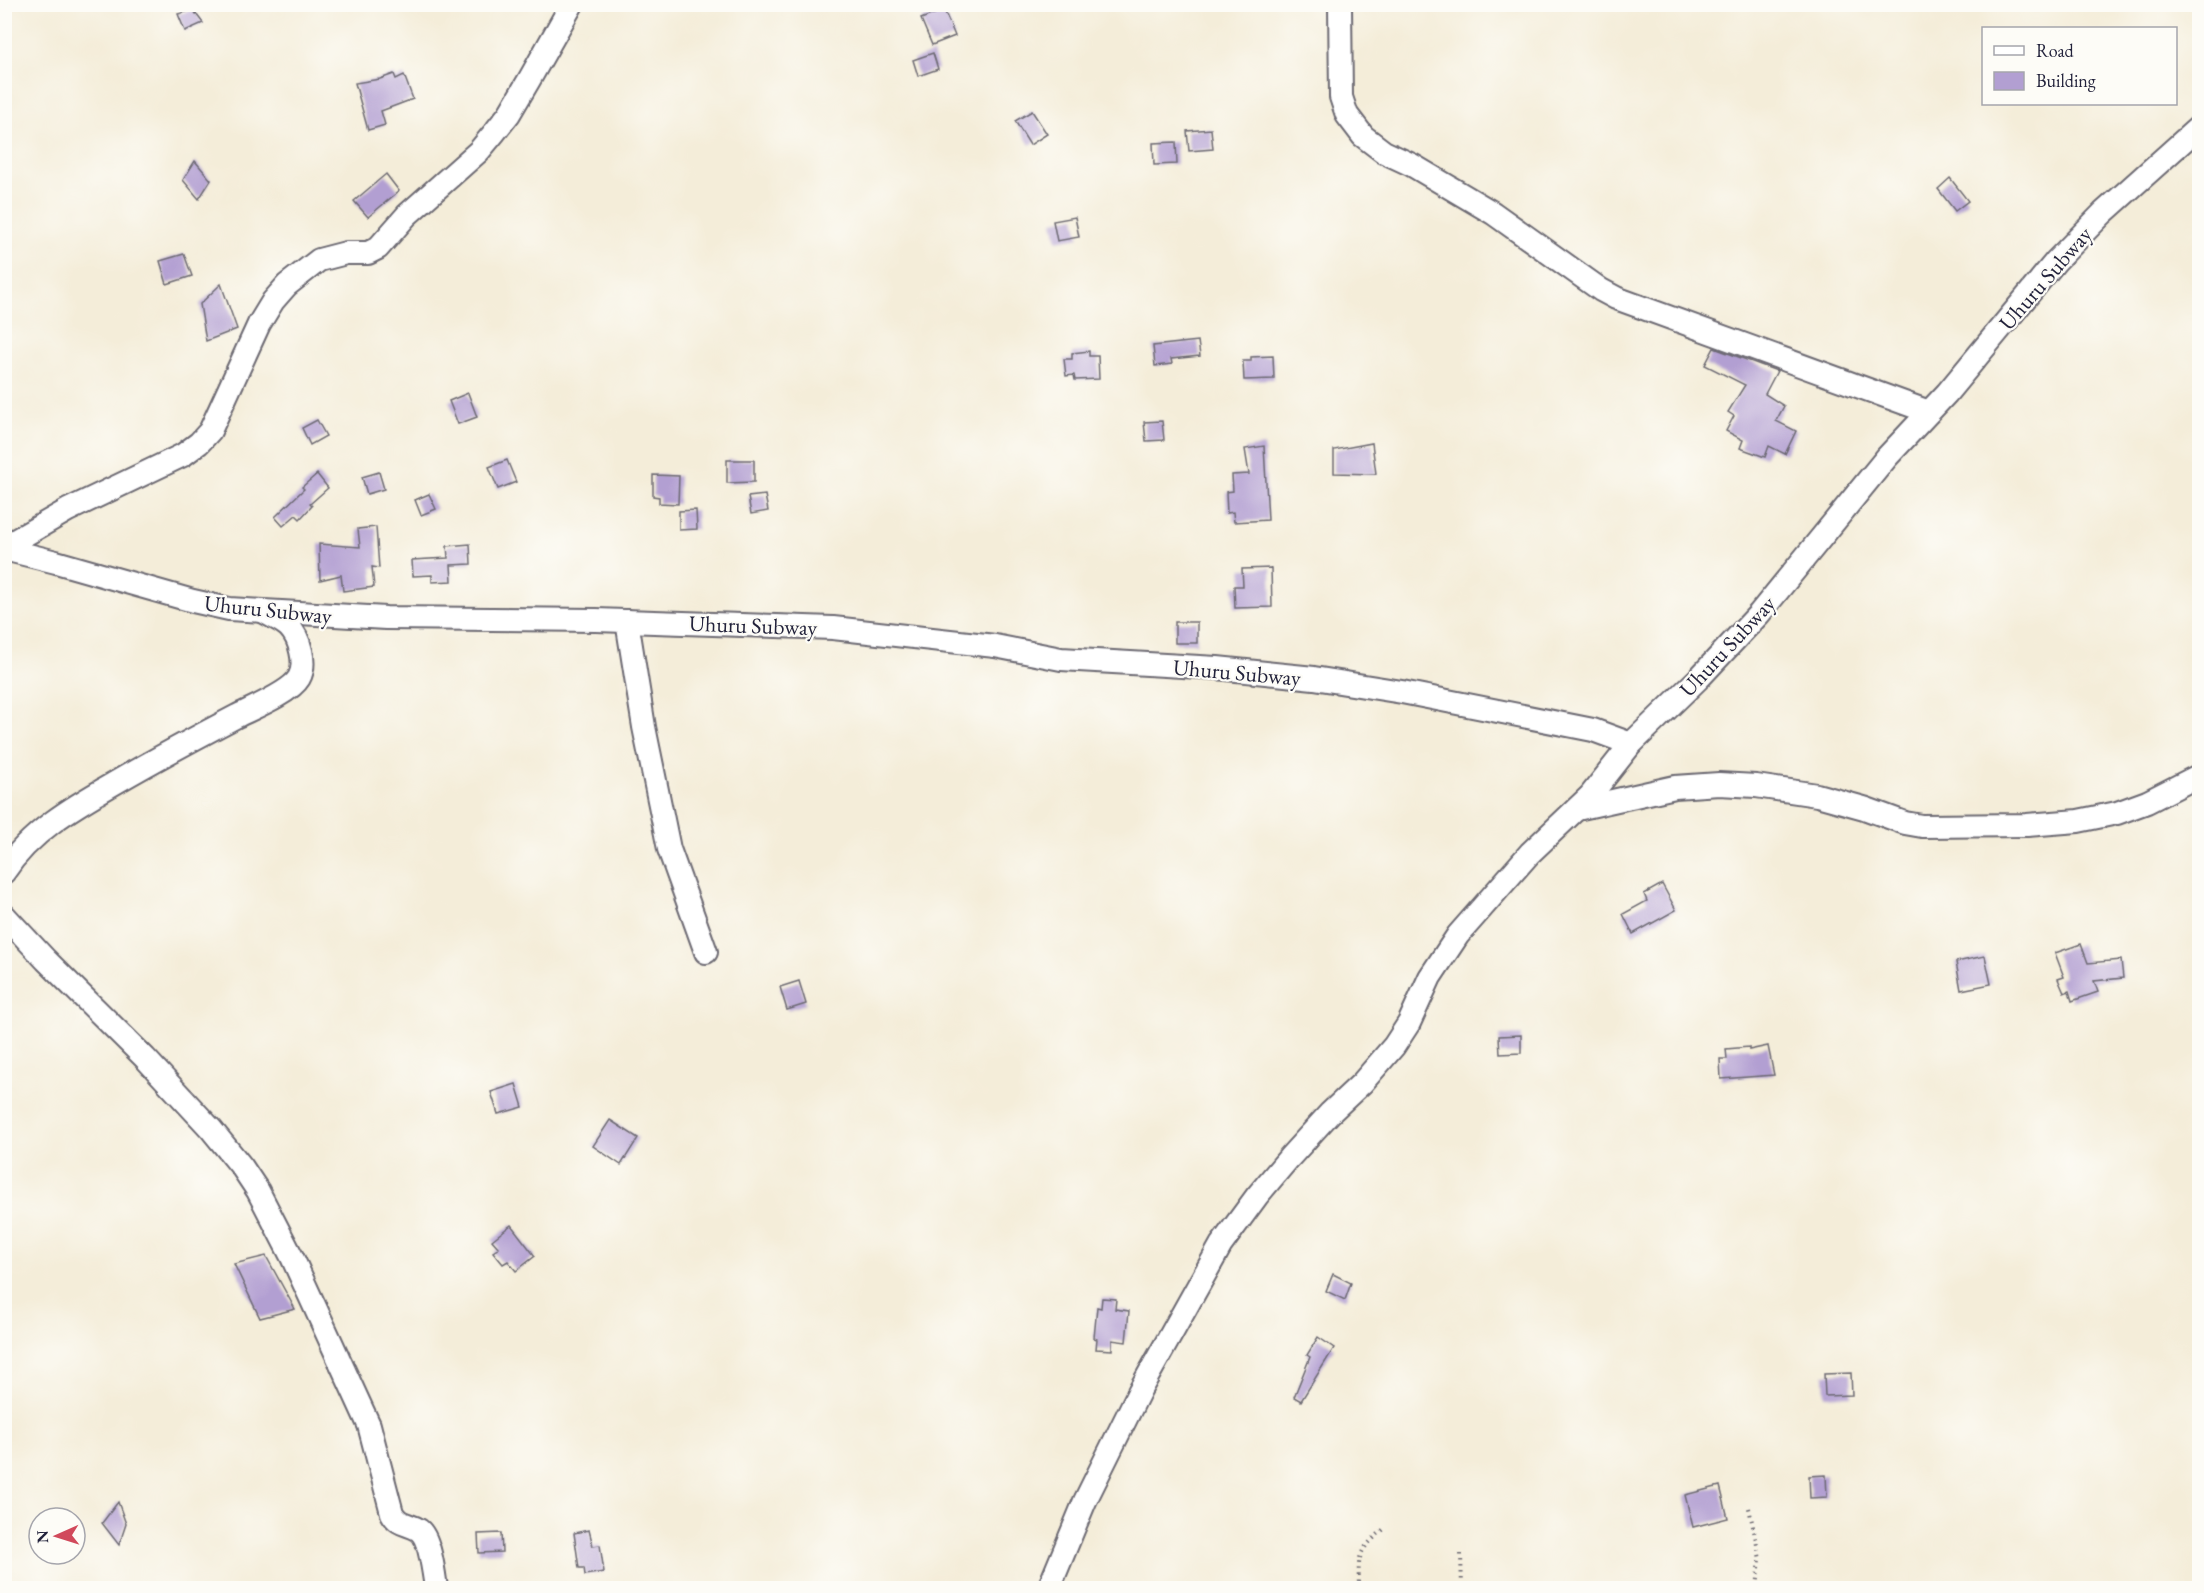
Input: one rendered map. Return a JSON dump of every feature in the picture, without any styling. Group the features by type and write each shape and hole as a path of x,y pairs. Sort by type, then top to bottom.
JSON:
{"street":[{"path":"4,548 68,510 183,455 199,443 210,431 250,342 273,301 287,285 319,260 339,254 368,253 378,248 431,192 479,151 509,114 572,4"},
{"path":"1340,4 1339,86 1341,97 1351,122 1373,145 1475,202 1601,290 1616,298 1929,412"},
{"name":"Uhuru Subway","path":"4,548 229,609 466,620 627,621 833,628 995,646 1061,658 1217,668 1303,677 1402,692 1593,729 1631,744 1691,686 1759,614 1887,457 1992,340 2056,261 2103,213 2199,126"},
{"path":"4,872 32,839 82,802 276,695 298,680 302,664 295,635 288,626 264,612"},
{"path":"627,621 644,727 669,849 706,952"},
{"path":"1049,1588 1085,1501 1135,1401 1221,1245 1289,1158 1330,1113 1362,1083 1394,1046 1409,1023 1430,977 1471,918 1530,853 1601,784 1631,744"},
{"path":"1577,809 1675,787 1719,783 1784,789 1817,795 1864,808 1905,823 1922,826 2027,825 2117,813 2147,802 2199,775"},
{"path":"4,915 212,1129 258,1191 288,1248 369,1425 392,1513 402,1524 421,1531 426,1540 436,1588"}],"path":[{"path":"1749,1508 1760,1559 1756,1588"},
{"path":"1359,1588 1358,1559 1364,1547 1385,1528"},
{"path":"1461,1554 1462,1588"}],"building":[{"path":"193,10 203,23 185,31 178,14"},
{"path":"944,10 955,36 932,45 921,19"},
{"path":"933,53 938,69 918,76 913,60"},
{"path":"394,74 396,79 404,75 413,99 381,111 385,125 368,130 355,83"},
{"path":"1032,111 1047,134 1030,145 1015,121"},
{"path":"1211,129 1213,149 1189,151 1187,131"},
{"path":"1176,142 1177,164 1154,165 1153,143"},
{"path":"195,161 211,180 199,199 183,180"},
{"path":"386,174 399,191 368,217 354,201"},
{"path":"1950,178 1968,201 1955,211 1938,189"},
{"path":"1075,217 1079,237 1057,241 1053,221"},
{"path":"184,254 192,276 167,284 160,261"},
{"path":"221,284 237,329 206,341 200,304"},
{"path":"1198,341 1200,356 1171,359 1172,364 1155,366 1153,346"},
{"path":"1714,348 1777,371 1765,394 1784,406 1776,421 1796,431 1785,454 1769,446 1765,457 1740,448 1743,440 1726,431 1734,416 1728,412 1745,385 1705,365"},
{"path":"1089,351 1089,356 1098,356 1099,379 1075,380 1074,375 1066,376 1064,359 1072,359 1072,353"},
{"path":"1273,356 1274,379 1244,380 1243,361 1251,361 1251,357"},
{"path":"468,393 477,417 458,424 449,401"},
{"path":"317,420 326,436 310,445 302,428"},
{"path":"1162,421 1164,440 1146,441 1144,422"},
{"path":"1372,443 1376,474 1334,473 1334,450"},
{"path":"1264,446 1268,520 1234,522 1233,512 1227,513 1226,492 1233,491 1232,475 1249,474 1245,449"},
{"path":"507,460 516,482 498,489 489,467"},
{"path":"727,460 754,460 754,482 727,483"},
{"path":"379,472 384,489 367,494 362,477"},
{"path":"317,474 328,488 310,504 312,506 300,519 296,515 283,526 275,517"},
{"path":"653,475 679,476 678,504 659,503 659,497 653,496"},
{"path":"429,494 436,509 421,515 415,500"},
{"path":"765,495 768,511 751,514 748,497"},
{"path":"696,510 697,529 679,530 679,511"},
{"path":"376,527 379,568 372,567 374,587 343,591 341,575 320,580 319,544 360,547 358,529"},
{"path":"470,544 471,564 451,565 452,581 432,582 432,575 413,576 412,560 448,558 447,546"},
{"path":"1271,568 1272,607 1235,608 1234,586 1243,586 1242,569"},
{"path":"1175,622 1197,622 1197,643 1175,643"},
{"path":"1662,884 1676,910 1633,934 1623,914 1647,901 1644,894"},
{"path":"2081,944 2088,963 2121,960 2123,978 2094,981 2098,992 2072,1001 2069,991 2064,993 2058,979 2064,977 2055,953"},
{"path":"1985,956 1991,984 1961,990 1956,962"},
{"path":"799,981 806,1004 787,1010 780,987"},
{"path":"1521,1035 1521,1053 1500,1054 1499,1036"},
{"path":"1768,1046 1774,1075 1721,1079 1720,1059 1727,1059 1726,1049 1749,1047 1749,1050"},
{"path":"516,1084 523,1107 498,1114 491,1092"},
{"path":"610,1120 638,1138 621,1165 593,1146"},
{"path":"511,1225 535,1256 516,1271 508,1261 503,1264 493,1252 499,1248 492,1240"},
{"path":"266,1256 295,1309 260,1318 234,1264"},
{"path":"1333,1274 1351,1283 1345,1300 1326,1291"},
{"path":"1102,1298 1116,1299 1115,1309 1129,1311 1126,1342 1112,1340 1112,1350 1096,1349 1097,1339 1094,1338 1097,1307 1101,1308"},
{"path":"1318,1337 1334,1348 1301,1401 1294,1397 1310,1357 1307,1355"},
{"path":"1851,1373 1852,1395 1825,1396 1824,1374"},
{"path":"1826,1475 1827,1497 1810,1498 1809,1476"},
{"path":"1720,1486 1728,1518 1693,1527 1685,1495"},
{"path":"118,1502 126,1524 119,1545 102,1523"},
{"path":"589,1530 593,1546 600,1545 604,1572 585,1575 584,1568 579,1568 574,1533"},
{"path":"501,1533 502,1552 479,1553 478,1534"}]}
